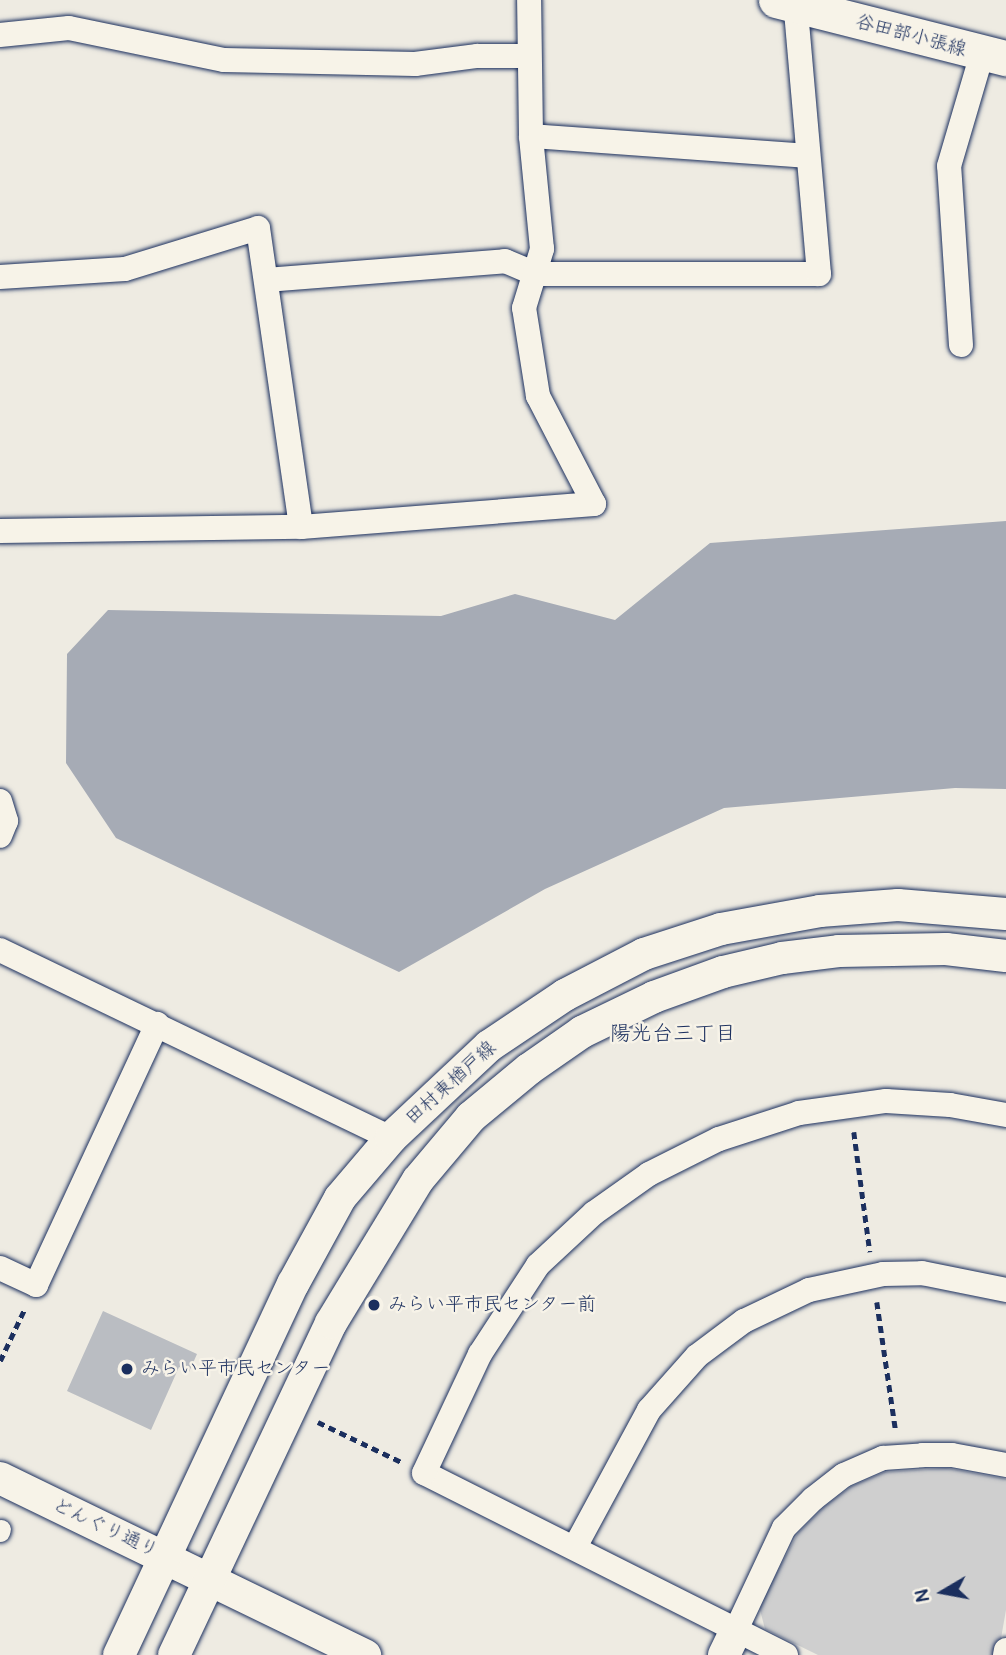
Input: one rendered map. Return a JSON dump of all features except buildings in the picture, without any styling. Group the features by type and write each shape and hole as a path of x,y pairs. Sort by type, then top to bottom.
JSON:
{"main road":[{"name":"谷田部小張線","path":"789,2 994,56"}],"street":[{"path":"0,531 301,527 594,504 538,396 524,308 542,249 531,136 529,0"},
{"path":"266,280 505,261 536,274 819,275 789,2"},
{"path":"0,34 69,28 224,60 415,64 477,56 529,57"},
{"path":"961,345 949,166 994,56"},
{"path":"531,136 807,156"},
{"path":"0,277 125,269 258,228 301,527"},
{"path":"0,801 6,821 0,836"},
{"name":"田村東楢戸線","path":"119,1655 293,1284 340,1198 391,1138 489,1046 565,995 644,954 721,929 820,911 898,905 1006,914"},
{"name":"田村東楢戸線","path":"174,1655 331,1323 369,1255 418,1180 471,1117 529,1069 582,1032 654,997 723,972 782,958 897,948 946,949 1006,956"},
{"path":"0,950 391,1138"},
{"path":"0,1268 36,1285 156,1024"},
{"path":"786,1655 729,1644 575,1548 424,1473 480,1354 538,1265 594,1213 649,1174 719,1139 799,1113 886,1101 950,1105 1006,1115"},
{"path":"575,1548 649,1410 697,1356 744,1321 808,1290 883,1274 922,1273 1006,1290"},
{"path":"729,1644 784,1528 813,1499 844,1475 883,1458 922,1455 952,1455 1006,1465"},
{"name":"どんぐり通り","path":"0,1478 365,1655"},
{"path":"1005,1655 1006,1650"}],"path":[{"path":"0,1361 36,1285"},
{"path":"318,1422 424,1473"}],"shaded area":[{"path":"1006,521 1006,789 955,788 724,808 545,889 399,972 116,838 66,763 67,654 108,610 441,616 515,594 615,620 710,543"},
{"path":"946,1468 1006,1479 1006,1610 998,1655 818,1655 765,1629 759,1606 798,1533 825,1506 852,1486 885,1472"}],"place":[{"name":"みらい平市民センター前","path":"374,1305"},
{"name":"みらい平市民センター","path":"127,1369"}],"district":[{"name":"陽光台三丁目","path":"673,1034"}]}
